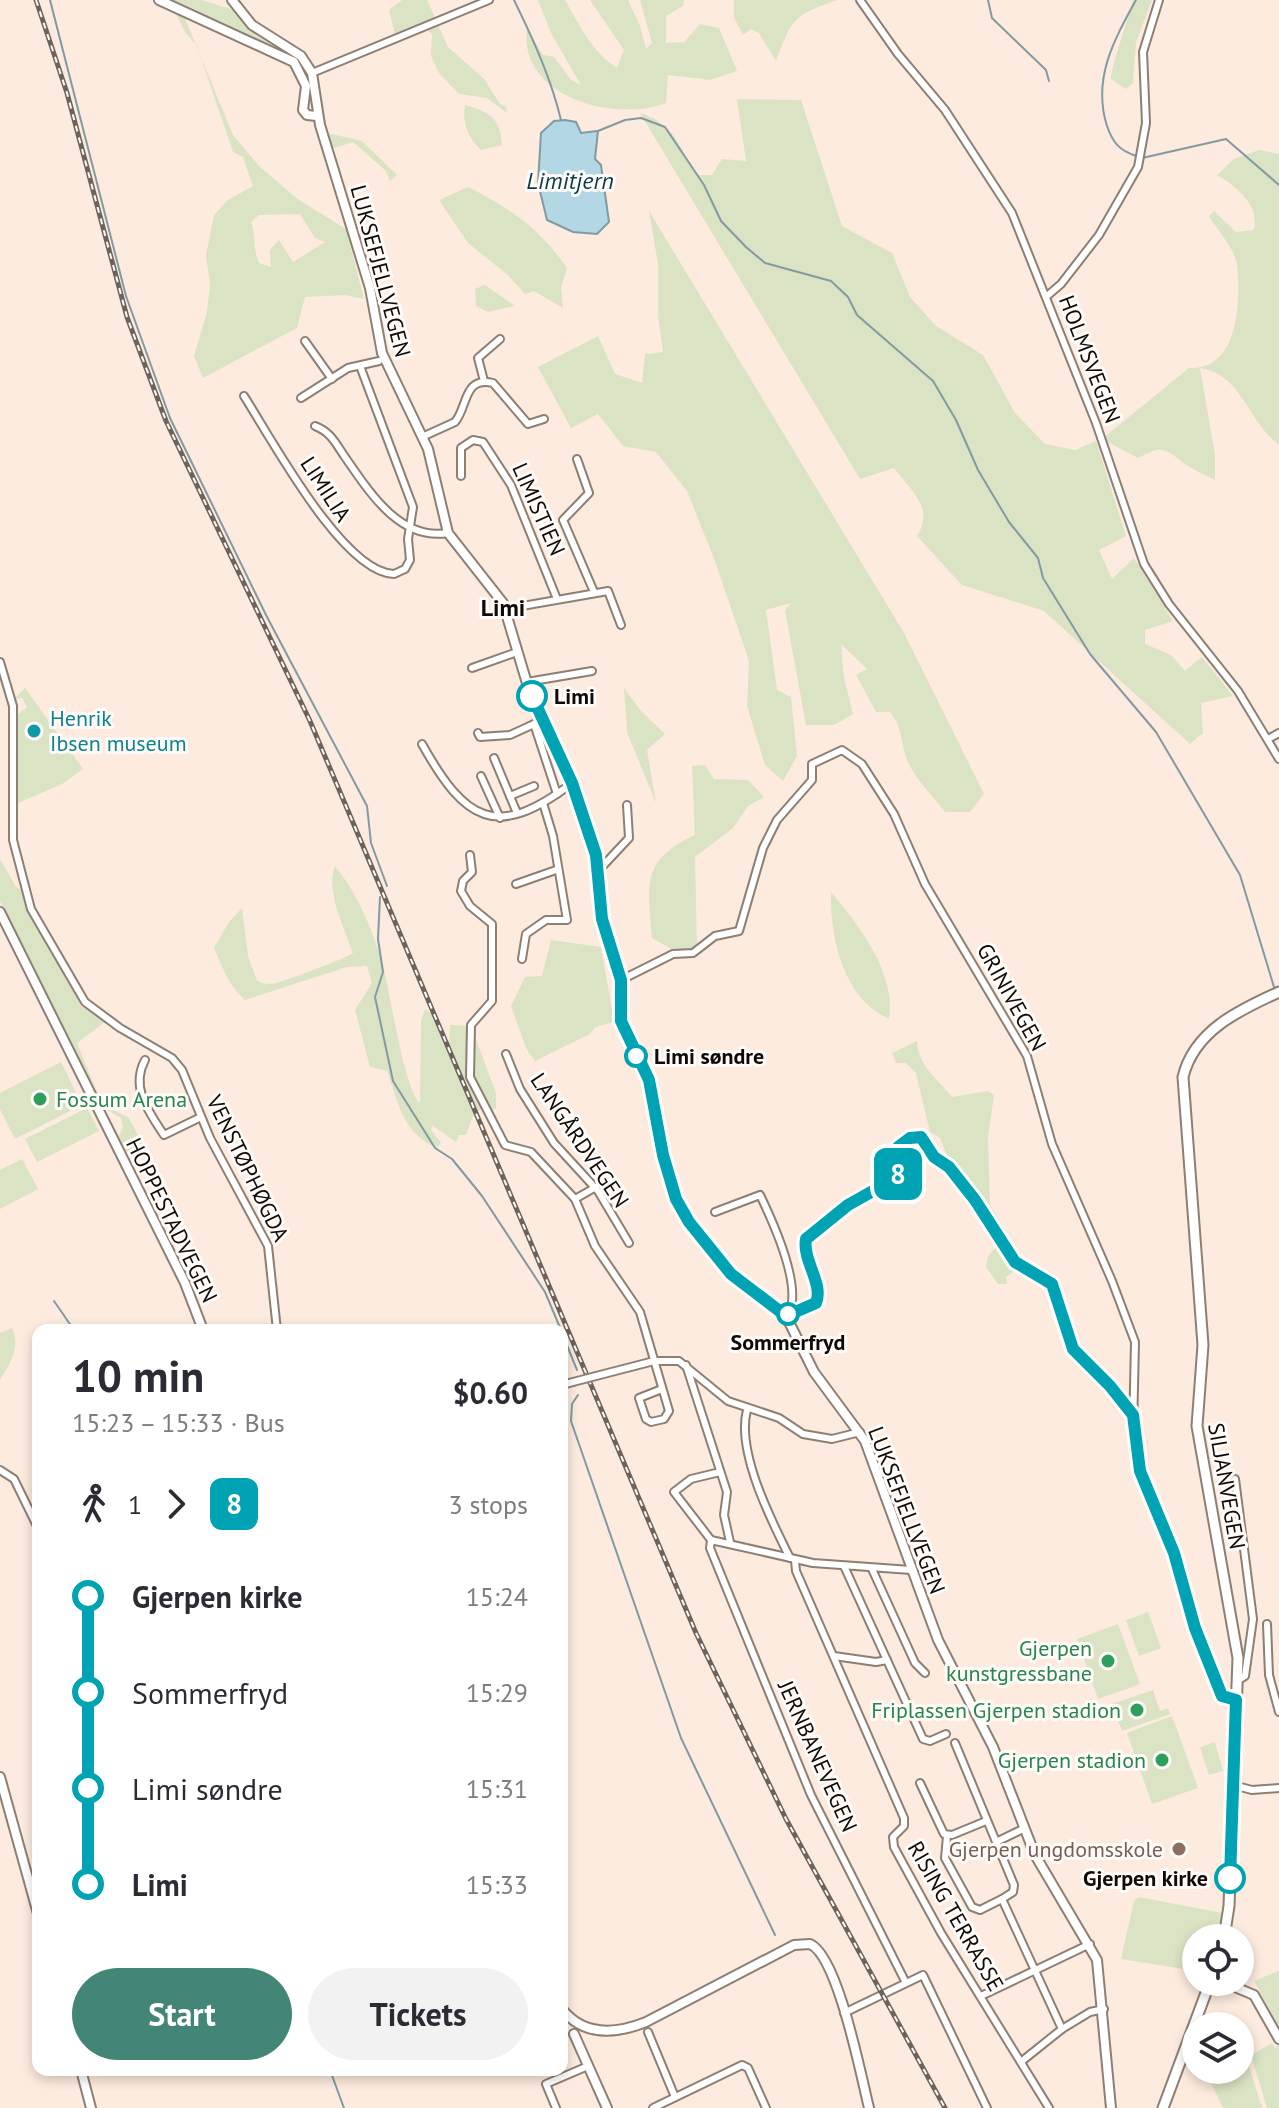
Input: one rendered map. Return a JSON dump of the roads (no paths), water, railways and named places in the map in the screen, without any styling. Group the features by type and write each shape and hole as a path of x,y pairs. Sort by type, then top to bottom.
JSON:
{"main road":[{"path":"159,0 262,44 294,62 306,86 303,110 307,115 317,116"},
{"path":"232,0 252,25 301,56 312,73"},
{"name":"LUKSEFJELLVEGEN","path":"312,73 317,116 367,277 377,340 432,462 448,533 498,594 505,609 536,722 572,783 600,869 602,919 621,980 623,1026 649,1080 663,1155 680,1207 738,1281 789,1313 814,1372 860,1432 945,1656 993,1747 1023,1829 1099,1965 1111,2108"},
{"name":"HOPPESTADVEGEN","path":"0,912 185,1283 201,1324"},
{"name":"SILJANVEGEN","path":"1226,1924 1237,1681 1236,1637 1197,1426 1203,1345 1183,1077 1192,1053 1207,1034 1247,1007 1279,992"},
{"path":"0,1777 32,1892"},
{"path":"568,2014 585,2027 601,2031 633,2027 802,1943 814,1945 823,1954 844,2013 869,2108"},
{"path":"1254,1995 1279,2039"},
{"path":"1163,2108 1205,1996"},
{"path":"574,2034 607,2108"},
{"path":"83,2076 91,2108"}],"street":[{"path":"312,73 489,0"},
{"name":"HOLMSVEGEN","path":"860,0 898,54 945,110 1020,227 1109,460 1141,559 1169,604 1238,691 1279,759"},
{"path":"1047,296 1099,235 1124,197 1138,167 1146,123 1143,52 1159,0"},
{"path":"484,381 478,358 500,339"},
{"path":"305,341 332,379"},
{"path":"301,398 348,368 379,361"},
{"path":"360,366 412,502 410,530"},
{"path":"422,437 458,419 466,392 484,381 493,383 528,424 544,419"},
{"name":"LIMILIA","path":"244,396 341,543 382,573 394,574 405,569 410,560 410,530"},
{"path":"315,426 332,437 374,493 410,530 427,536 448,533"},
{"name":"LIMISTIEN","path":"461,476 461,448 468,442 483,442 511,485 557,599"},
{"path":"577,459 589,493 563,520 594,592"},
{"path":"505,609 594,592 611,592 621,625"},
{"path":"472,668 517,652"},
{"name":"VENSTØPHØGDA","path":"0,662 13,706 13,840 31,909 85,1002 120,1028 172,1058 187,1078 201,1117 268,1246 276,1324"},
{"path":"527,682 592,671"},
{"path":"478,733 480,737 510,735 536,722 557,794"},
{"path":"1268,739 1279,733"},
{"path":"422,744 465,806 486,817 500,818 543,803 572,783"},
{"name":"GRINIVEGEN","path":"621,980 673,954 693,953 715,936 739,931 763,848 777,820 812,780 812,764 842,750 855,757 894,814 925,884 1027,1056 1052,1144 1135,1342 1133,1415 1140,1471 1177,1561 1199,1641 1222,1696 1236,1700"},
{"path":"497,759 517,813"},
{"path":"481,776 500,818"},
{"path":"510,796 534,786"},
{"path":"522,959 526,934 546,920 567,920 556,870 553,836 543,803"},
{"path":"600,869 629,838 627,805"},
{"name":"LANGÅRDVEGEN","path":"470,855 472,872 463,881 461,891 470,906 492,924 493,992 490,1005 471,1025 470,1077 505,1145 531,1152 575,1199 595,1246 640,1312 662,1389"},
{"path":"516,884 556,870"},
{"name":"LANGÅRDVEGEN","path":"506,1054 520,1089 554,1143 570,1164 596,1187 629,1243"},
{"path":"145,1060 140,1073 141,1095 164,1135 201,1117"},
{"path":"715,1212 760,1195 782,1249 791,1285 789,1313 818,1300 806,1239 848,1205 896,1178 898,1147 917,1136 925,1139 934,1157 952,1170 982,1209 1015,1262 1052,1284 1073,1349 1110,1386 1133,1415"},
{"path":"575,1199 596,1187"},
{"path":"568,1383 654,1361 671,1360 686,1364 728,1401 747,1410 779,1418 812,1437 832,1439 860,1432"},
{"path":"686,1364 727,1492 724,1515 730,1542"},
{"path":"662,1389 669,1414 651,1422 646,1419 639,1398 662,1389"},
{"name":"RISING TERRASSE","path":"747,1410 744,1429 763,1502 792,1559 904,1818 892,1843 941,1933 1049,2108"},
{"path":"0,1470 14,1479 32,1516"},
{"path":"720,1472 691,1479 674,1492 711,1540 792,1559 872,1569 911,1570"},
{"path":"1235,1479 1253,1619 1245,1676 1237,1681"},
{"name":"JERNBANEVEGEN","path":"711,1540 710,1548 811,1795 905,1981"},
{"path":"844,1566 923,1739 930,1741 946,1734"},
{"path":"872,1569 915,1663 925,1673"},
{"path":"1267,1624 1269,1675 1279,1712"},
{"path":"834,1656 876,1662 887,1660"},
{"path":"920,1783 947,1836 945,1858 972,1907 980,1910 1002,1899 1014,1889 955,1743"},
{"path":"1233,1785 1252,1790 1279,1788"},
{"path":"947,1836 986,1821"},
{"path":"996,1842 1023,1829"},
{"path":"1002,1899 1062,2029"},
{"path":"981,1996 1090,1944"},
{"path":"844,2013 905,1981 921,1975 928,1979 987,2108"},
{"path":"1022,2061 1062,2029 1090,2012 1104,2009"},
{"path":"648,2032 675,2097"},
{"path":"653,2108 745,2065 766,2108"},
{"path":"568,2075 588,2066"},
{"path":"556,2108 546,2084 565,2076"}],"water":[{"name":"Limitjern","path":"554,121 576,122 581,133 598,131 595,159 601,165 609,222 597,234 573,232 547,220 538,183 541,133"}],"waterway":[{"path":"50,0 126,296 170,418 266,615 367,806 371,843 387,886"},
{"path":"514,0 547,74 561,120"},
{"path":"988,0 992,18 1046,70 1049,81"},
{"path":"1136,0 1113,45 1102,92 1103,109 1112,137 1117,145 1136,156"},
{"path":"598,131 625,120 641,118 665,127 704,185 721,221 746,247 765,263 831,281 848,297 857,315 933,381 956,420 978,470 1009,522 1038,558 1043,578 1090,654 1156,732 1240,875 1274,987"},
{"path":"1142,158 1226,139 1279,185"},
{"path":"380,897 378,939 383,972 375,997 393,1081 435,1148 452,1159 482,1196 545,1292 558,1324"},
{"path":"54,1301 70,1324"},
{"path":"568,1348 577,1370"},
{"path":"578,1395 572,1404 571,1421 681,1738 775,1935"},
{"path":"332,2076 344,2108"}],"railway":[{"path":"36,0 67,93 127,317 166,421 310,721 565,1324"},
{"path":"568,1331 696,1633 786,1819 945,2108"}],"place":[{"name":"Limi","path":"532,696"},
{"name":"Henrik Ibsen museum","path":"34,731"},
{"name":"Limi søndre","path":"636,1056"},
{"name":"Fossum Arena","path":"40,1099"},
{"name":"Sommerfryd","path":"788,1314"},
{"name":"Gjerpen kunstgressbane","path":"1108,1661"},
{"name":"Friplassen Gjerpen stadion","path":"1137,1710"},
{"name":"Gjerpen stadion","path":"1162,1760"},
{"name":"Gjerpen ungdomsskole","path":"1179,1849"},
{"name":"Gjerpen kirke","path":"1230,1878"}],"district":[{"name":"Limi","path":"503,608"}]}
